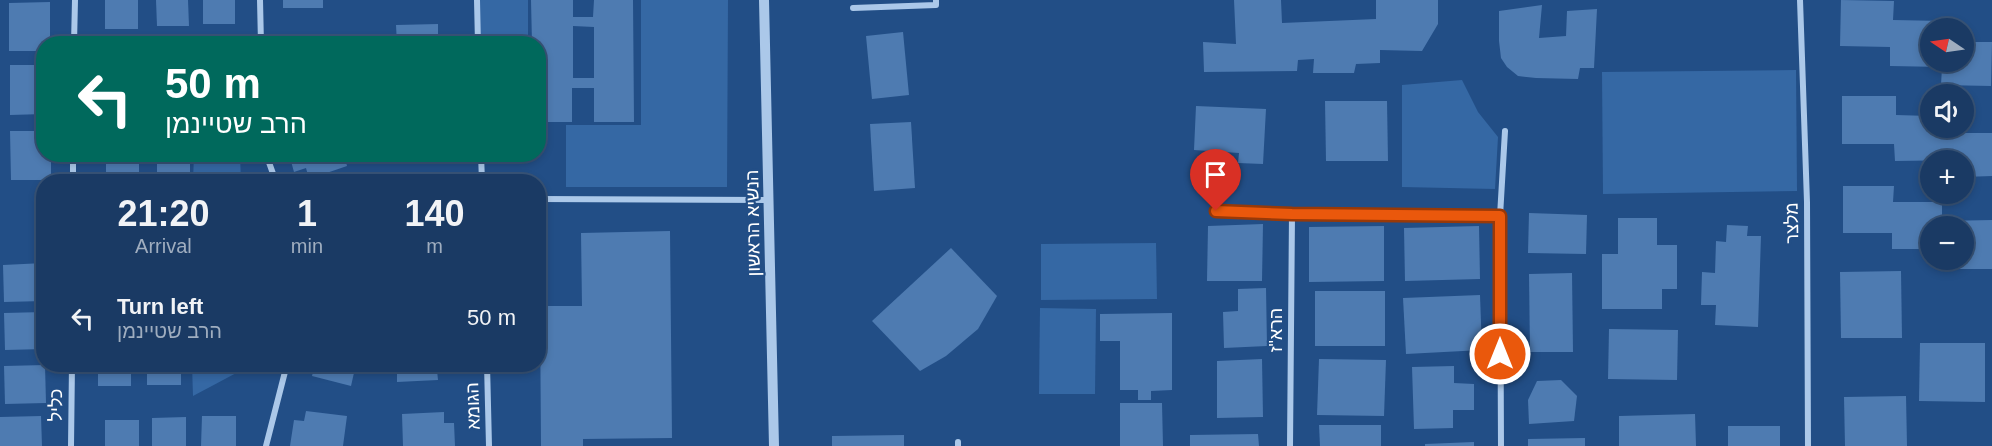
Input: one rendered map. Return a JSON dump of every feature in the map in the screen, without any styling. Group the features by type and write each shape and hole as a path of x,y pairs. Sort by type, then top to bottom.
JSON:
{"street":[{"path":"74,36 75,0"},
{"path":"260,0 261,36"},
{"path":"477,0 478,36"},
{"name":"הנשיא הראשון","path":"764,0 774,446"},
{"path":"853,8 936,5 936,0"},
{"name":"מלצר","path":"1800,0 1807,202 1808,446"},
{"path":"1501,446 1500,216 1505,132"},
{"path":"546,199 769,201"},
{"path":"1216,211 1500,216"},
{"name":"הרא\"ז","path":"1290,446 1292,214"},
{"name":"כליל","path":"71,446 72,372"},
{"path":"266,446 285,372"},
{"name":"הגומא","path":"487,372 489,446"}],"shaded area":[{"path":"480,0 528,0 528,36 480,36"},
{"path":"641,0 728,0 727,187 566,187 566,125 641,125"},
{"path":"1796,70 1797,191 1603,194 1602,72"},
{"path":"1462,80 1478,112 1498,137 1495,189 1402,187 1402,85"},
{"path":"194,162 240,162 241,174 193,174"},
{"path":"1156,243 1157,299 1041,300 1041,244"},
{"path":"1040,308 1096,309 1095,394 1039,394"},
{"path":"192,372 238,372 193,396"}],"building":[{"path":"105,0 138,0 138,29 105,29"},
{"path":"156,0 188,0 189,26 157,26"},
{"path":"203,0 235,0 235,24 203,24"},
{"path":"283,0 323,0 323,8 283,8"},
{"path":"531,0 573,0 573,17 593,17 594,0 633,0 634,122 594,122 594,88 572,88 572,122 546,122 546,36 532,36","holes":["573,26 594,27 594,78 573,78"]},
{"path":"1234,0 1281,0 1282,23 1376,19 1376,0 1438,0 1438,24 1422,51 1380,50 1380,63 1356,64 1354,73 1313,73 1314,59 1298,60 1297,71 1204,72 1203,42 1236,44"},
{"path":"1841,0 1894,1 1893,20 1920,21 1920,67 1890,66 1890,47 1840,46"},
{"path":"50,2 50,36 36,36 36,51 9,51 9,3"},
{"path":"1542,5 1539,38 1566,36 1567,11 1597,9 1594,68 1580,68 1578,79 1518,76 1507,67 1501,58 1499,11"},
{"path":"438,24 438,34 449,34 449,36 397,36 396,25"},
{"path":"903,32 909,95 872,99 866,36"},
{"path":"1974,42 1992,42 1991,86 1941,84 1942,72 1974,72"},
{"path":"10,65 36,65 36,114 10,115"},
{"path":"1842,96 1896,96 1896,115 1920,116 1920,138 1974,138 1974,133 1992,133 1992,176 1974,177 1974,150 1920,150 1920,161 1895,161 1894,144 1842,144"},
{"path":"1325,101 1387,101 1388,161 1326,161"},
{"path":"1196,106 1266,109 1263,164 1238,163 1239,153 1194,150"},
{"path":"911,122 915,188 874,191 870,124"},
{"path":"10,131 36,131 36,162 51,162 51,174 36,174 36,180 11,180"},
{"path":"106,162 139,162 139,174 106,174"},
{"path":"157,162 190,162 190,174 157,174"},
{"path":"291,162 346,162 347,166 324,174 308,174 306,168 294,172"},
{"path":"1843,186 1894,186 1893,202 1942,204 1942,216 1920,216 1920,249 1892,249 1892,233 1843,233"},
{"path":"1529,213 1587,215 1586,254 1528,253"},
{"path":"1618,218 1657,218 1657,245 1677,245 1677,289 1662,289 1662,309 1602,309 1602,254 1618,254"},
{"path":"1974,220 1992,220 1992,269 1974,269"},
{"path":"1263,224 1262,281 1207,281 1208,226"},
{"path":"1727,225 1748,226 1747,236 1761,236 1758,327 1715,325 1716,305 1701,305 1702,272 1715,273 1716,241 1726,242"},
{"path":"1384,226 1384,281 1309,282 1309,227"},
{"path":"1479,226 1480,279 1405,281 1404,228"},
{"path":"670,231 672,438 583,439 583,446 541,446 540,372 546,372 546,306 582,306 581,233"},
{"path":"951,248 997,296 978,329 946,356 920,371 872,321"},
{"path":"36,263 36,301 4,302 3,265"},
{"path":"1901,271 1902,338 1841,338 1840,272"},
{"path":"1572,273 1573,352 1530,352 1529,274"},
{"path":"1266,288 1267,346 1224,348 1223,312 1238,311 1238,289"},
{"path":"1315,291 1385,291 1385,346 1315,346"},
{"path":"1480,295 1482,350 1406,354 1403,298"},
{"path":"36,312 36,349 5,350 4,313"},
{"path":"1172,313 1172,390 1151,391 1151,400 1138,400 1138,390 1120,390 1120,341 1100,341 1100,314"},
{"path":"1609,329 1678,330 1677,380 1608,379"},
{"path":"1920,343 1985,343 1985,402 1919,401"},
{"path":"1262,359 1263,417 1217,418 1217,361"},
{"path":"1319,359 1386,360 1384,416 1317,415"},
{"path":"36,365 36,372 45,372 46,403 5,404 4,366"},
{"path":"1454,366 1454,383 1474,384 1474,410 1453,410 1453,428 1414,429 1412,367"},
{"path":"98,372 131,372 131,386 98,386"},
{"path":"147,372 181,372 181,385 147,385"},
{"path":"313,372 354,372 351,386 312,376"},
{"path":"397,372 437,372 438,380 397,382"},
{"path":"1561,380 1577,396 1574,421 1529,424 1528,400 1537,381"},
{"path":"1906,396 1907,446 1845,446 1844,397"},
{"path":"1120,403 1162,403 1163,446 1120,446"},
{"path":"306,411 347,416 343,446 290,446 294,420 304,421"},
{"path":"444,412 444,423 454,423 455,446 403,446 402,414"},
{"path":"1695,414 1696,446 1619,446 1619,416"},
{"path":"41,416 42,446 0,446 0,417"},
{"path":"202,416 236,416 236,446 201,446"},
{"path":"186,417 186,446 152,446 152,418"},
{"path":"105,420 139,420 139,446 105,446"},
{"path":"1319,425 1381,425 1381,446 1320,446"},
{"path":"1728,426 1780,426 1780,446 1728,446"},
{"path":"1258,434 1259,446 1190,446 1190,435"},
{"path":"904,435 904,446 832,446 832,436"},
{"path":"1585,438 1585,446 1528,446 1528,439"},
{"path":"1474,442 1474,446 1425,446 1425,444"}],"route":[{"path":"1216,211 1500,216 1500,354"}]}
